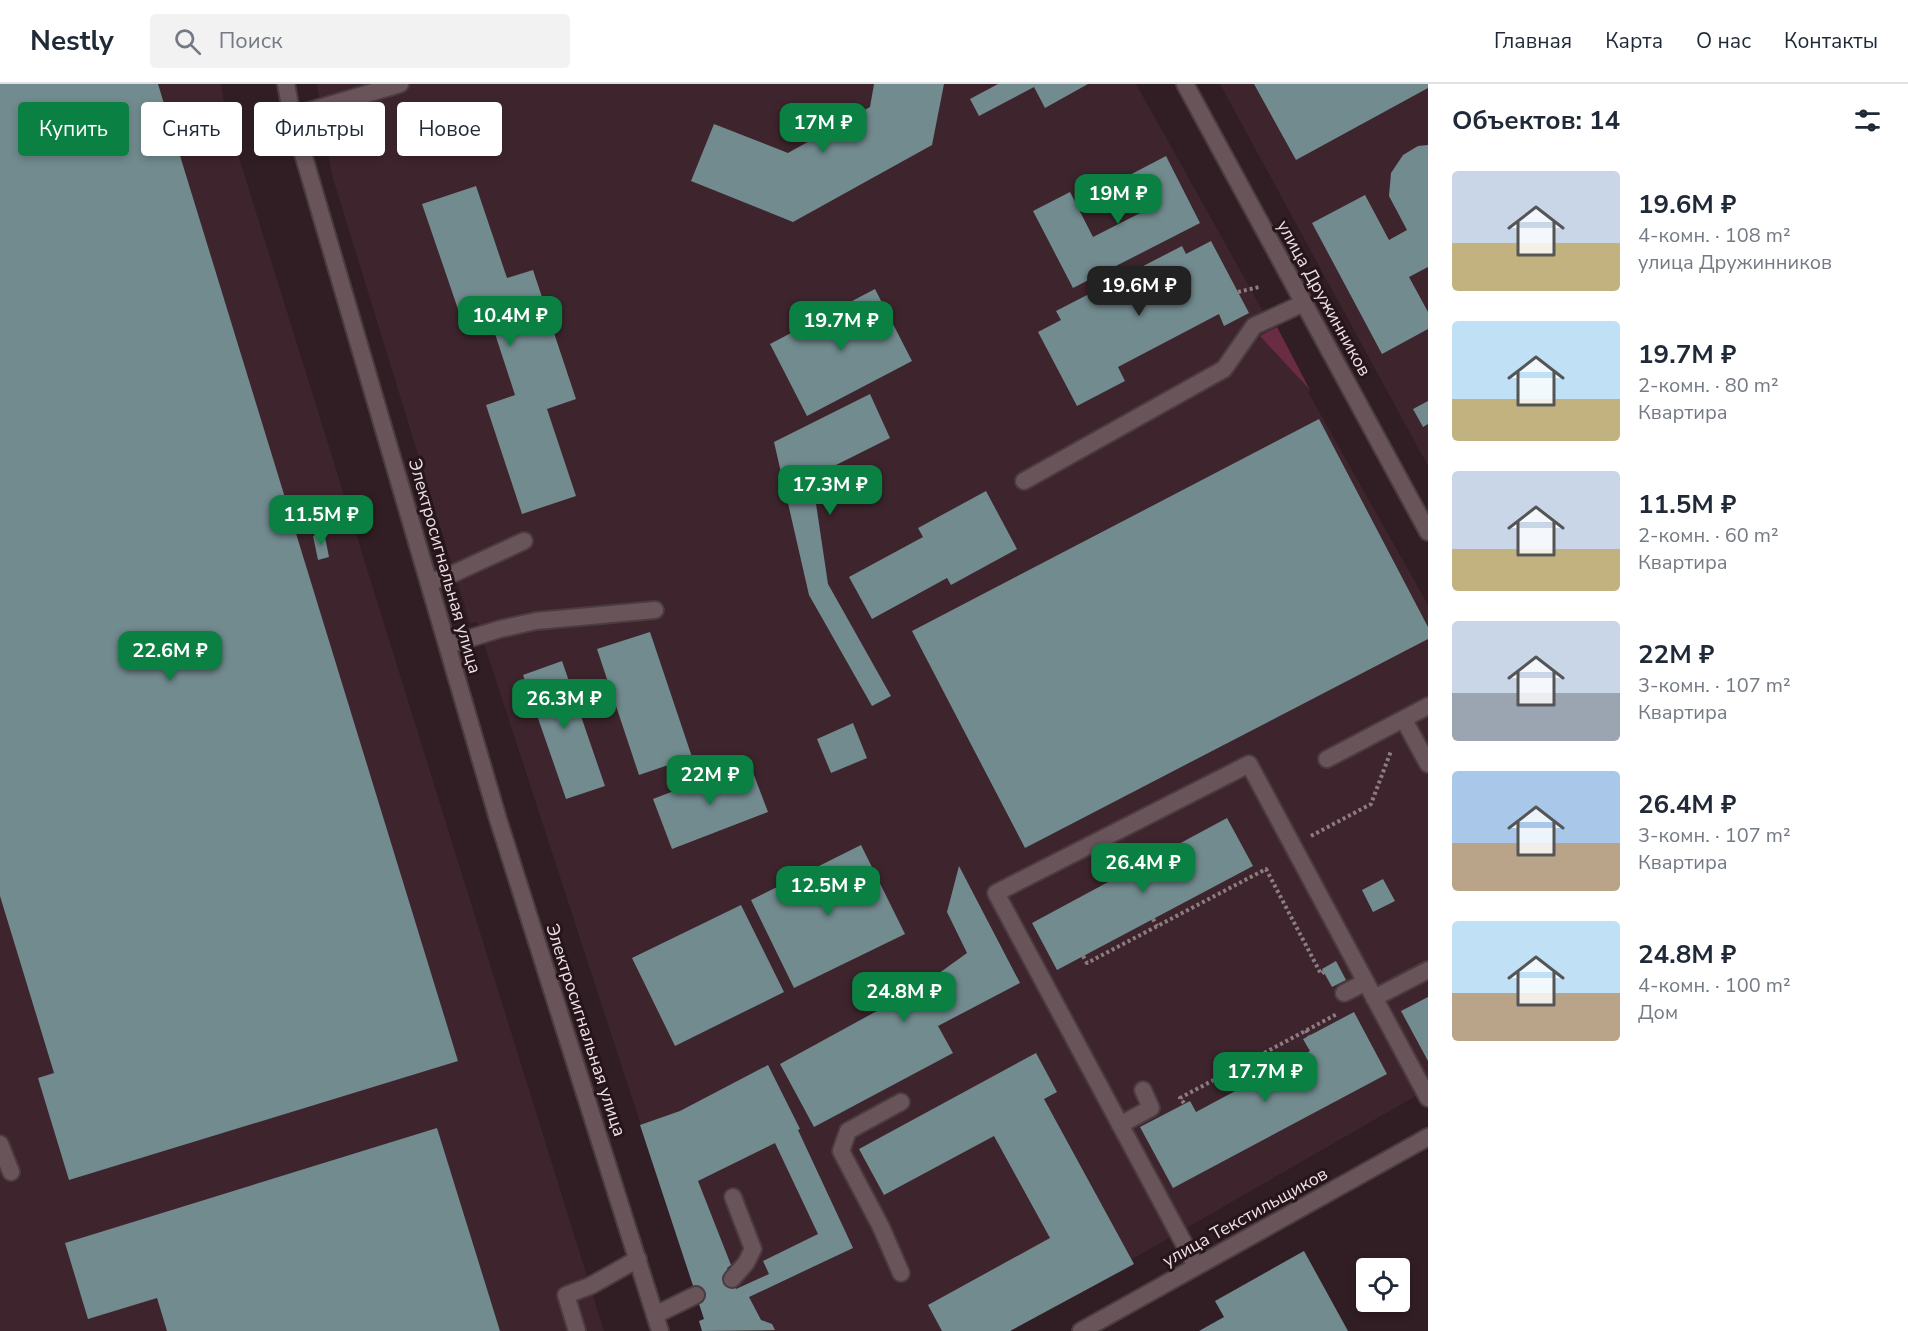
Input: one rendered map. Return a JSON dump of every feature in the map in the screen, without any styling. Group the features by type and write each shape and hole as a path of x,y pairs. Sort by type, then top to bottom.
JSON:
{"street":[{"name":"Электросигнальная улица","path":"286,84 289,102"},
{"path":"339,102 399,84"},
{"name":"улица Дружинников","path":"1185,84 1428,532"},
{"name":"Электросигнальная улица","path":"304,156 502,830 660,1331"},
{"path":"1024,481 1224,369 1254,326 1304,303"},
{"path":"429,582 446,577 524,541"},
{"path":"448,645 536,621 655,610"},
{"path":"1327,759 1428,706"},
{"path":"1404,720 1428,764"},
{"path":"1196,1266 996,893 1249,764 1428,1098"},
{"path":"1374,998 1428,970"},
{"path":"1344,993 1366,982"},
{"path":"1120,1125 1151,1108 1143,1090"},
{"path":"901,1102 848,1131 841,1151 881,1227 901,1273"},
{"name":"улица Текстильщиков","path":"1081,1331 1428,1137"},
{"path":"0,1144 11,1172"},
{"path":"732,1279 746,1263 753,1249 733,1197"},
{"path":"577,1331 566,1294 590,1286 638,1259"},
{"path":"655,1315 696,1295"}],"path":[{"path":"1238,292 1259,287"},
{"path":"1293,846 1371,804 1404,720"},
{"path":"1083,956 1087,963 1266,869 1325,982"},
{"path":"1153,919 1157,926"},
{"path":"1184,1103 1180,1098 1342,1012"},
{"path":"1306,1030 1309,1036"},
{"path":"1242,1064 1253,1082"}],"shaded area":[{"path":"0,84 221,84 224,102 141,102 141,156 239,156 604,1331 0,1331"},
{"path":"317,84 1136,84 1302,381 1310,390 1308,392 1428,605 1428,1089 1007,1331 708,1331 477,622 470,623 332,175 329,156 385,156 385,102 320,102"},
{"path":"1220,84 1428,84 1428,466"},
{"path":"1277,327 1310,390 1260,336"}],"building":[{"path":"0,84 158,84 164,102 141,102 141,156 180,156 458,1061 69,1180 38,1078 54,1073 0,896"},
{"path":"874,84 944,84 932,145 793,222 691,181 714,124 788,153 870,107"},
{"path":"998,84 1088,84 1045,108 1034,87 979,116 970,99"},
{"path":"1254,84 1428,84 1428,88 1296,160"},
{"path":"1428,145 1428,267 1409,277 1428,312 1428,329 1382,354 1312,223 1365,195 1389,240 1407,230 1389,196 1391,173 1403,155 1418,146"},
{"path":"1166,156 1200,223 1073,288 1033,211 1070,192 1093,237 1152,207 1145,194 1135,198 1124,178"},
{"path":"476,186 507,278 533,270 576,399 547,409 576,496 522,514 486,405 515,395 485,303 459,312 422,204"},
{"path":"1211,241 1249,313 1224,326 1219,314 1118,367 1125,381 1077,406 1038,332 1061,320 1056,311 1182,246 1186,254"},
{"path":"875,289 912,361 807,416 770,344"},
{"path":"870,394 890,438 812,477 828,584 891,696 872,706 809,595 774,442"},
{"path":"1428,401 1428,424 1423,427 1413,409"},
{"path":"1319,419 1428,627 1428,639 1025,848 912,631"},
{"path":"986,491 1017,549 951,585 947,578 872,619 849,577 923,537 918,528"},
{"path":"324,532 329,557 318,560 313,536"},
{"path":"650,632 692,757 639,775 597,649"},
{"path":"562,661 605,786 566,799 523,675"},
{"path":"853,723 867,758 831,773 817,739"},
{"path":"749,762 768,812 672,849 653,799"},
{"path":"1227,818 1253,866 1057,970 1032,923"},
{"path":"861,845 905,934 794,988 751,900"},
{"path":"959,866 1020,983 938,1026 953,1053 814,1127 780,1064 917,989 967,953 947,912"},
{"path":"1383,879 1395,901 1373,912 1362,890"},
{"path":"741,905 784,992 675,1046 632,958"},
{"path":"1336,961 1346,980 1332,987 1322,969"},
{"path":"1428,997 1428,1061 1401,1011"},
{"path":"1354,1012 1387,1074 1173,1188 1140,1127 1190,1101 1196,1112 1310,1051 1303,1039"},
{"path":"1036,1053 1057,1092 1044,1099 1134,1264 1010,1331 942,1331 928,1305 1050,1238 994,1136 884,1195 859,1149"},
{"path":"768,1065 800,1129 798,1130 853,1248 749,1297 761,1320 772,1324 775,1330 702,1331 699,1321 704,1319 640,1125 680,1111","holes":["775,1143 818,1234 763,1261 769,1274 736,1289 727,1268 731,1265 698,1181"]},
{"path":"437,1128 500,1331 167,1331 157,1298 88,1319 65,1243"},
{"path":"1304,1251 1348,1331 1199,1331 1224,1317 1215,1301"}]}
